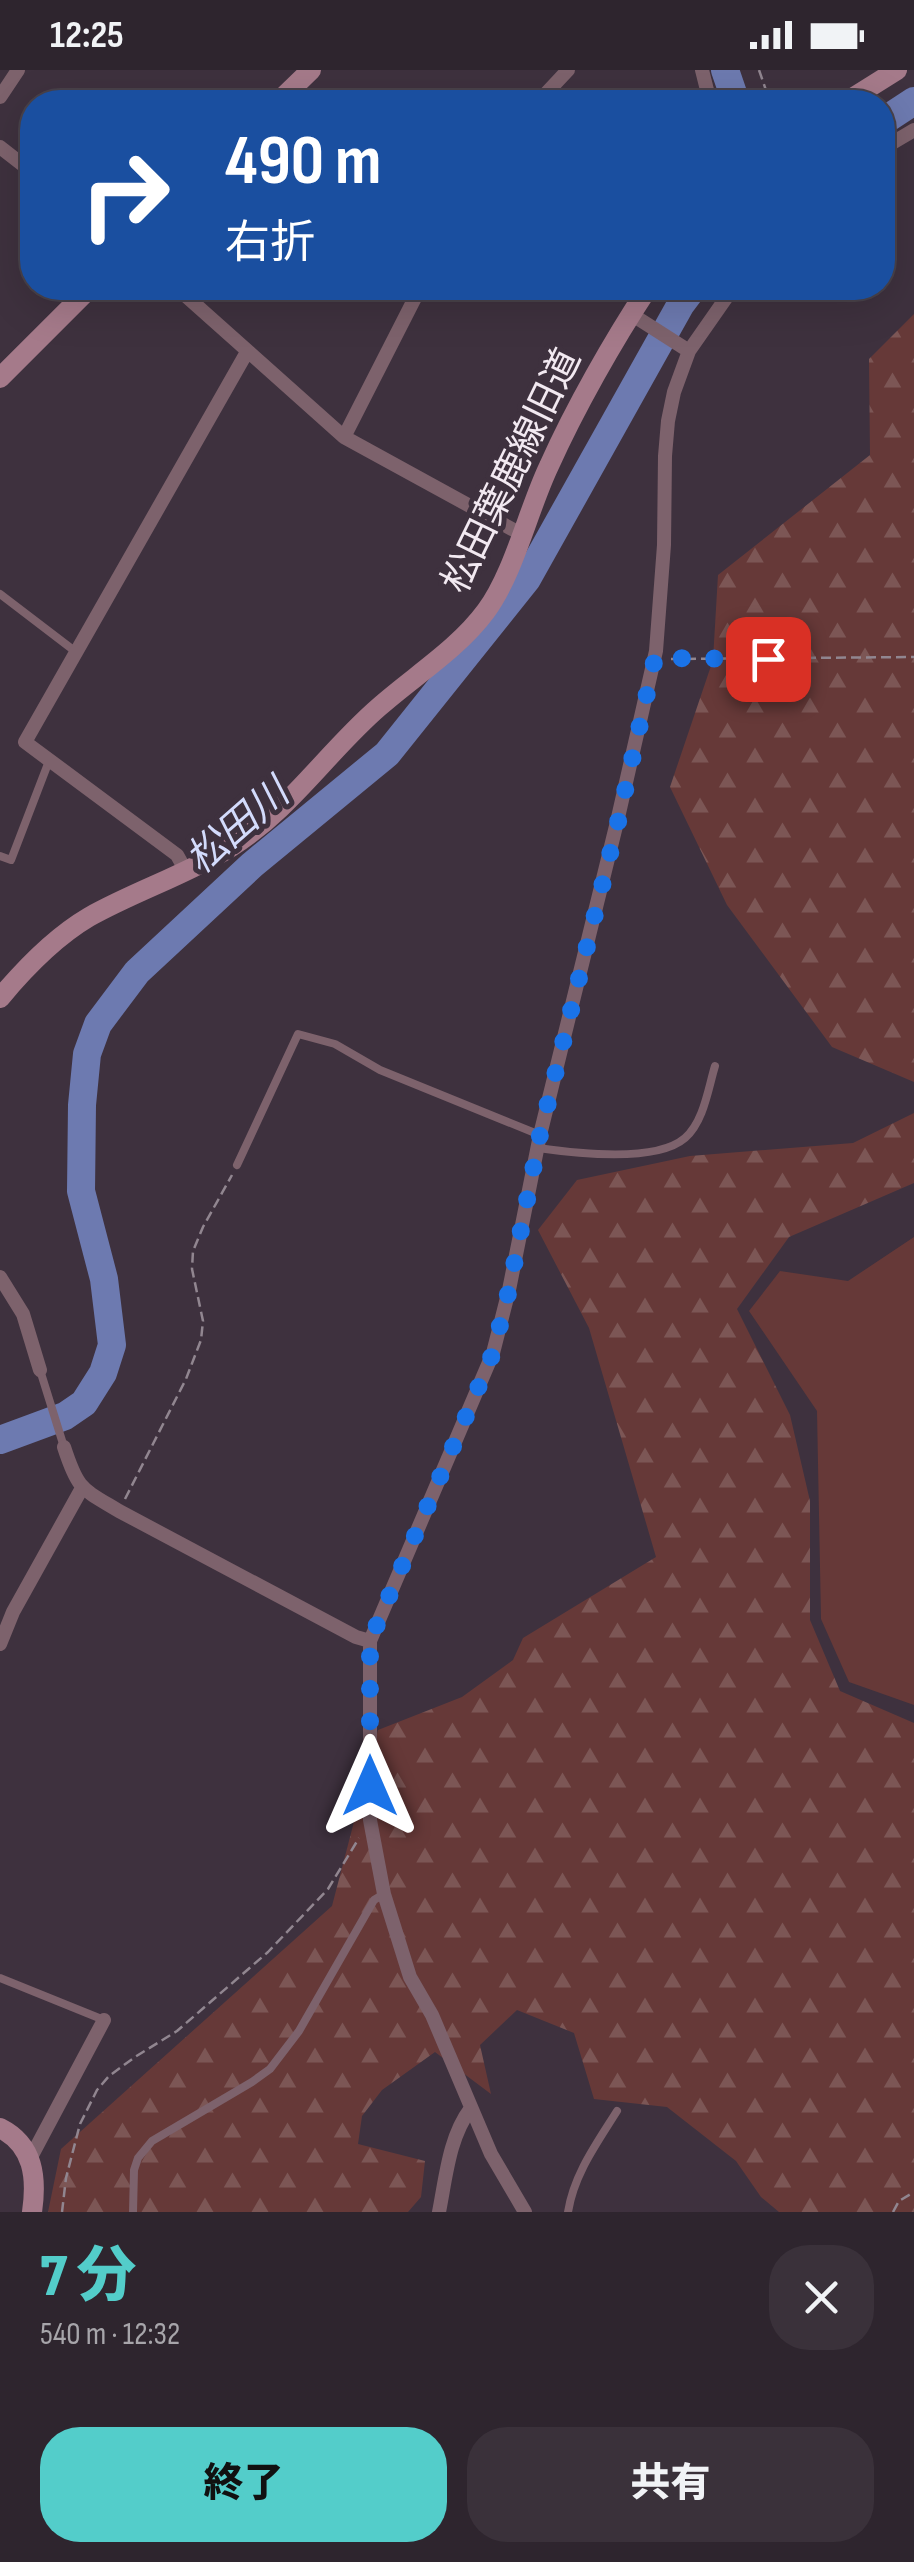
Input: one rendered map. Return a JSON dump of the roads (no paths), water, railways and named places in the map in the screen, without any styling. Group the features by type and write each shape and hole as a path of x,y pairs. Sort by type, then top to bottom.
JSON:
{"street":[{"path":"0,97 18,70"},
{"path":"290,90 311,70"},
{"path":"549,90 568,70"},
{"path":"866,90 898,70"},
{"path":"0,378 78,300"},
{"path":"190,300 344,437 521,534"},
{"path":"344,437 414,300"},
{"name":"松田葉鹿線旧道","path":"0,998 77,924 230,848 262,825 295,796 376,709 486,612 500,587 549,465 643,300"},
{"path":"524,2212 491,2154 432,2015 410,1977 384,1894 370,1820 370,1641 493,1353 539,1142 655,658 668,421 674,392 684,348 724,300"},
{"path":"635,317 684,348"},
{"path":"186,871 177,856 25,742 247,352"},
{"path":"0,1276 23,1314 40,1370"},
{"path":"64,1447 82,1488 370,1641"},
{"path":"0,1644 13,1612 82,1488"},
{"path":"30,2159 104,2020"},
{"path":"439,2212 452,2146 460,2122 470,2108"},
{"path":"0,2128 15,2138 30,2159 34,2179 32,2212"}],"lane":[{"path":"0,594 76,652"},
{"path":"0,856 11,860 49,761"},
{"path":"237,1165 298,1034 335,1044 380,1070 539,1142 604,1155 655,1150 686,1136 702,1110 714,1066"},
{"path":"40,1370 64,1447"},
{"path":"132,2212 138,2158 152,2141 270,2069 299,2031 374,1900 384,1894"},
{"path":"0,1978 104,2020"},
{"path":"568,2212 572,2190 618,2111"}],"waterway":[{"path":"725,70 732,90"},
{"name":"松田川","path":"895,113 914,101"},
{"name":"松田川","path":"0,1440 65,1416 84,1403 103,1373 112,1345 104,1279 81,1191 87,1054 98,1024 137,972 252,865 387,754 527,579 684,300"}]}
